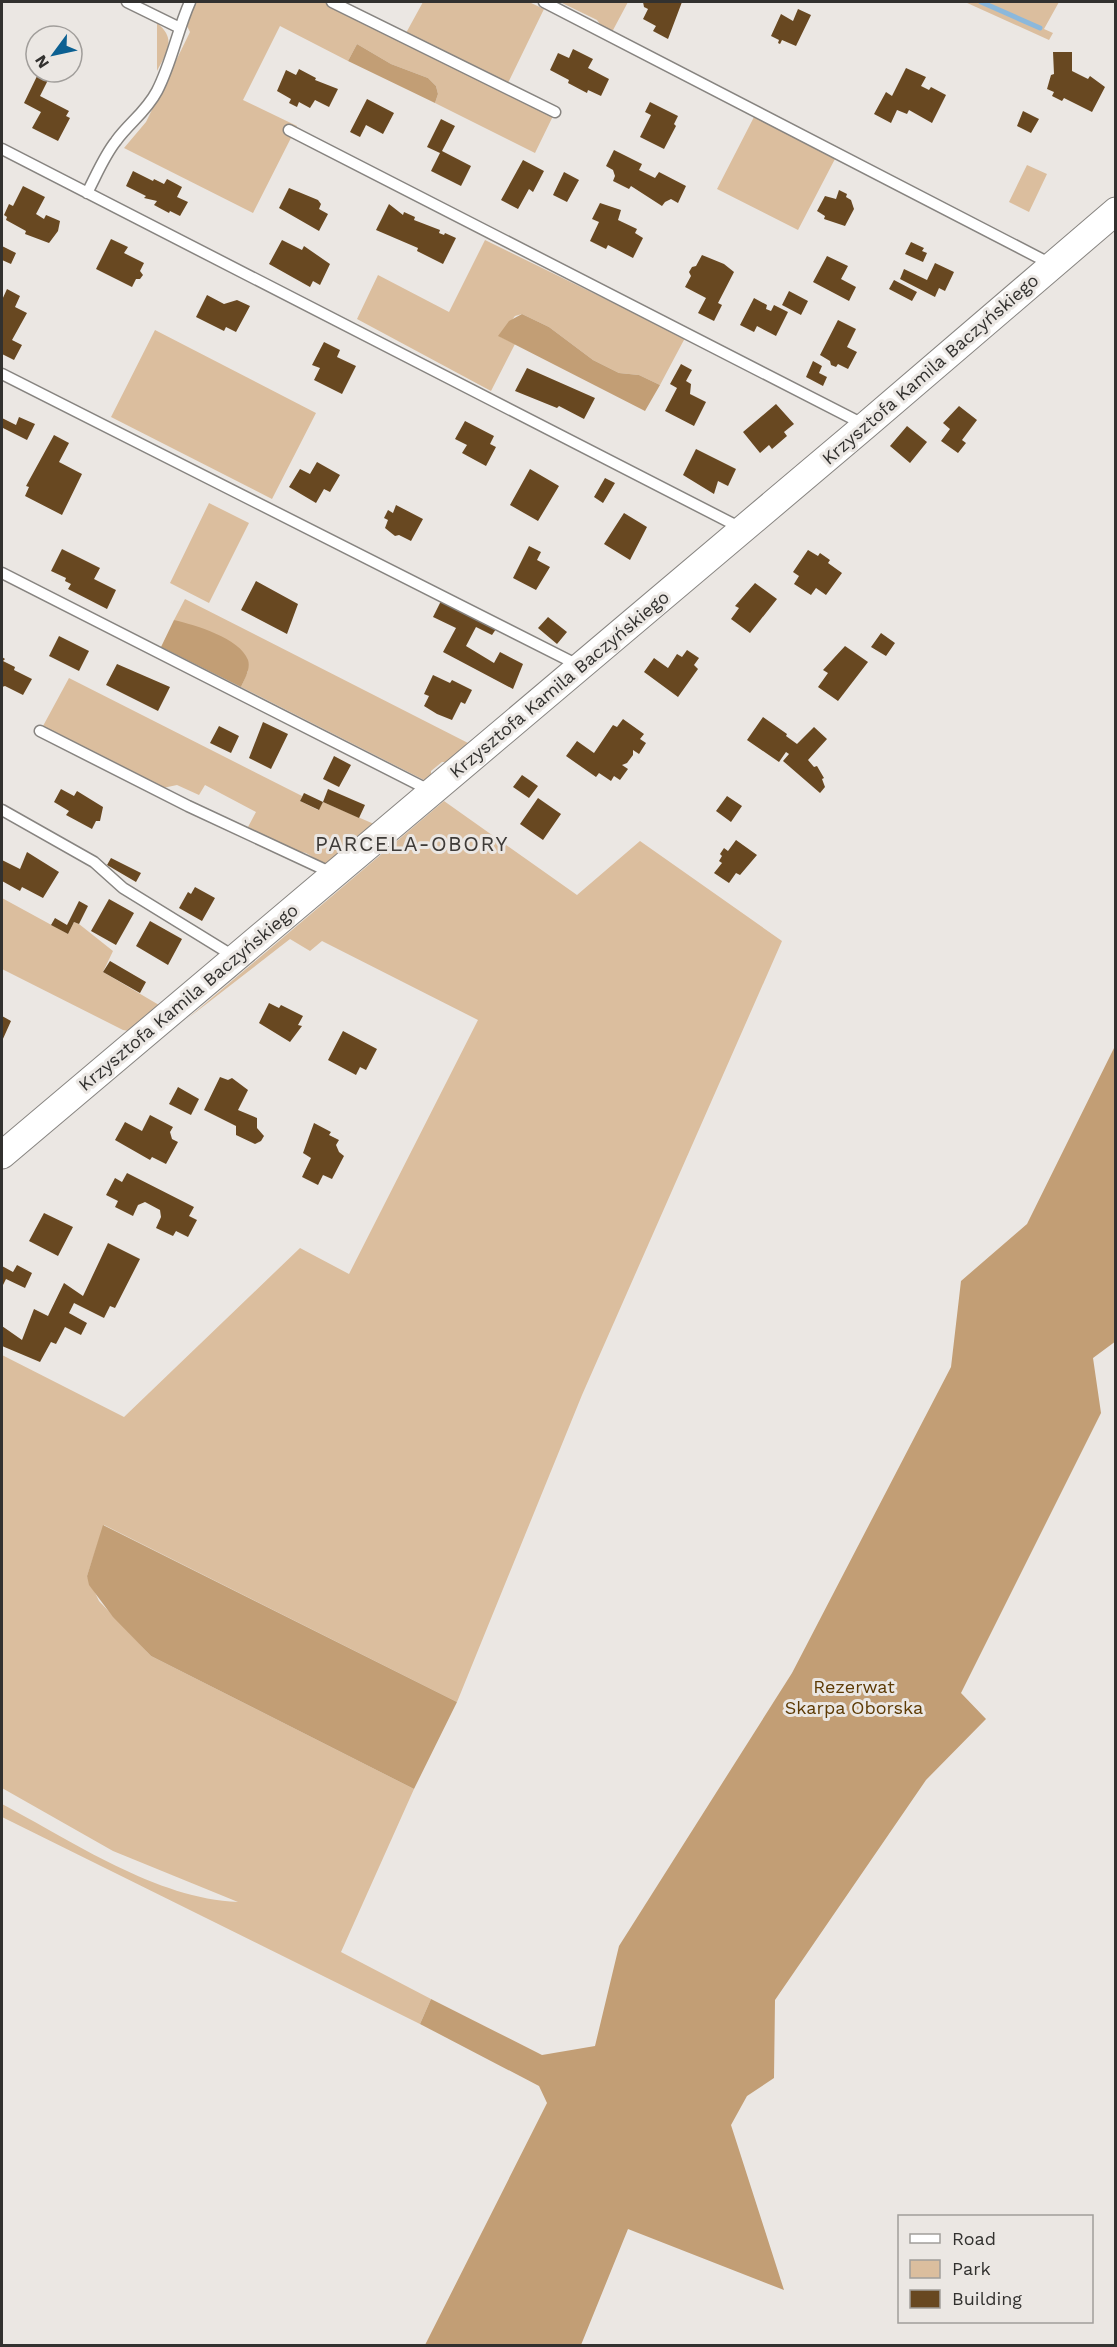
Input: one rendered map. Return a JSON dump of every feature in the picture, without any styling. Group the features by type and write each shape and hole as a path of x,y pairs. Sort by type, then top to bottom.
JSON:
{"street":[{"name":"Krzysztofa Kamila Baczyńskiego","path":"2,1155 865,426 1116,210"}],"lane":[{"path":"127,2 178,27"},
{"path":"87,193 114,143 147,108 157,92 177,42 178,27 190,2"},
{"path":"332,2 555,112"},
{"path":"544,2 1052,264"},
{"path":"289,130 865,426"},
{"path":"2,149 742,529"},
{"path":"2,374 581,666"},
{"path":"2,573 431,791"},
{"path":"40,731 188,806 334,874"},
{"path":"2,810 94,862 123,888 235,957"}],"green space":[{"path":"193,2 324,2 553,116 535,153 435,103 438,94 436,86 428,78 391,64 357,44 348,61 280,26 243,100 297,126 253,213 124,148 146,122 190,32 183,18"},
{"path":"423,2 529,2 544,9 508,83 406,33"},
{"path":"560,2 628,2 612,32 602,27 597,20"},
{"path":"965,2 1059,2 1044,29 1053,33 1049,40"},
{"path":"157,23 167,35 168,46 157,71"},
{"path":"357,44 391,64 428,78 436,86 438,94 435,103 348,61"},
{"path":"754,117 836,157 798,230 717,189"},
{"path":"1027,165 1047,174 1029,212 1009,202"},
{"path":"485,240 685,338 660,385 639,375 619,373 593,360 549,327 522,314 515,316 499,336 515,344 491,391 357,319 378,275 449,312"},
{"path":"522,314 549,327 593,360 619,373 639,375 660,385 645,411 498,336 509,321"},
{"path":"155,330 316,413 272,499 111,417"},
{"path":"209,503 249,523 209,603 170,583"},
{"path":"185,599 470,744 449,762 442,762 431,771 431,777 426,781 241,687 248,671 174,620"},
{"path":"174,620 227,639 243,652 249,667 241,687 161,647"},
{"path":"69,678 302,796 300,801 318,810 323,802 374,824 326,865 306,853 288,849 248,827 256,812 205,785 199,795 177,785 163,788 43,726"},
{"path":"444,801 577,895 640,841 782,941 582,1395 457,1702 104,1525 87,1576 99,1601 151,1656 414,1789 341,1952 431,1999 420,2024 2,1817 2,1804 116,1866 146,1879 177,1891 238,1902 113,1851 2,1788 2,1355 124,1417 300,1248 349,1274 478,1020 322,941 310,951 290,939 187,1019"},
{"path":"2,898 68,934 74,922 79,924 113,951 103,972 159,1005 129,1031 123,1030 2,969"},
{"name":"Rezerwat Skarpa Oborska","path":"1115,1046 1116,1341 1093,1358 1101,1413 961,1693 986,1719 926,1780 775,2000 774,2078 747,2096 731,2125 784,2290 628,2229 581,2345 425,2345 547,2103 539,2086 420,2024 431,1999 542,2055 595,2046 619,1946 792,1673 951,1367 961,1281 1027,1224"},
{"path":"103,1525 457,1702 414,1789 151,1656 113,1617 89,1585 87,1576"}],"building":[{"path":"643,2 682,2 668,39 653,31 656,26 643,19 648,9 644,7"},
{"path":"798,9 811,15 796,46 782,40 780,44 778,43 779,40 771,36 781,14 793,21"},
{"path":"573,49 593,59 588,68 609,79 601,96 588,90 587,93 550,70 558,53 569,58"},
{"path":"1053,52 1072,52 1072,71 1088,79 1090,76 1105,87 1092,112 1064,98 1062,101 1052,96 1054,92 1047,89 1051,75 1054,74"},
{"path":"906,68 926,77 921,86 929,90 931,87 946,95 932,123 909,110 907,114 897,110 891,123 874,114 886,92 892,96"},
{"path":"299,69 316,78 315,80 338,89 329,107 315,100 310,108 299,102 297,107 289,103 291,99 277,91 286,70 296,75"},
{"path":"33,84 46,84 40,96 69,111 66,116 70,118 58,141 32,128 41,112 24,103"},
{"path":"367,99 394,113 383,134 366,125 360,137 350,132"},
{"path":"650,102 678,116 674,124 676,126 664,149 640,137 651,115 645,112"},
{"path":"1023,111 1039,119 1031,133 1017,126"},
{"path":"441,119 455,126 442,151 471,166 461,186 431,171 440,153 427,147"},
{"path":"614,150 642,164 639,170 655,178 659,172 686,186 678,203 671,199 662,206 631,186 629,189 613,181 615,176 613,170 606,166"},
{"path":"523,160 544,171 533,192 529,189 518,209 501,200"},
{"path":"133,171 153,181 154,179 164,184 167,179 182,187 177,197 188,202 180,216 154,205 157,201 144,198 146,196 126,186"},
{"path":"564,172 579,180 567,202 553,195"},
{"path":"23,186 45,197 36,214 44,219 46,215 60,221 58,231 49,243 25,234 26,231 6,220 7,217 4,215 9,204 13,206"},
{"path":"289,188 318,200 321,204 319,209 328,214 319,231 279,208"},
{"path":"839,190 847,194 846,197 851,200 854,209 845,226 824,219 825,216 817,211 825,196 836,199"},
{"path":"600,203 621,210 618,220 637,229 635,233 643,238 633,258 608,245 606,249 590,241 599,222 592,219"},
{"path":"389,204 403,215 404,212 415,217 414,220 440,230 439,233 456,238 443,264 417,251 418,248 376,230"},
{"path":"111,239 128,247 124,253 144,263 140,271 143,275 140,279 136,279 132,287 96,269"},
{"path":"282,240 302,250 304,246 330,264 320,285 313,281 310,287 269,264"},
{"path":"911,242 924,248 922,251 927,253 923,262 905,254"},
{"path":"2,246 16,253 11,264 2,260"},
{"path":"702,255 724,264 734,272 718,303 722,305 714,321 698,313 706,298 685,287 691,276 689,272 692,267 696,266"},
{"path":"827,256 848,266 841,279 856,287 849,301 813,282"},
{"path":"935,263 954,272 945,291 939,288 935,297 900,279 904,269 927,280"},
{"path":"894,280 917,292 912,301 889,289"},
{"path":"7,289 20,296 15,307 27,313 12,340 22,345 14,360 2,354 2,300"},
{"path":"789,291 808,301 801,315 782,305"},
{"path":"207,295 224,304 237,300 250,306 236,332 226,327 224,331 196,317"},
{"path":"754,298 767,305 766,309 771,311 774,305 788,312 776,336 757,326 754,332 740,325"},
{"path":"838,320 856,329 847,347 857,352 848,369 838,364 836,367 831,365 830,361 820,355"},
{"path":"324,342 340,350 337,357 356,366 342,394 314,380 320,368 312,365"},
{"path":"813,361 822,366 819,373 827,377 823,386 806,377"},
{"path":"681,364 692,370 686,381 691,384 690,394 706,402 694,426 665,411 677,388 670,384"},
{"path":"527,368 595,398 584,419 559,406 557,408 515,391"},
{"path":"776,404 794,424 784,432 787,436 772,449 769,445 760,453 743,432"},
{"path":"959,406 977,420 962,440 966,443 958,453 941,441 950,429 943,423"},
{"path":"19,417 35,424 27,440 3,428 2,432 2,418 16,425"},
{"path":"465,421 494,436 490,444 496,447 486,466 462,453 467,445 455,439"},
{"path":"907,426 927,442 910,463 890,446"},
{"path":"54,435 69,443 59,462 82,474 62,515 25,496 29,487 26,486"},
{"path":"696,449 736,469 728,486 718,481 714,494 683,475"},
{"path":"317,462 340,475 330,492 324,489 316,503 289,487 300,469 310,474"},
{"path":"530,469 559,486 538,521 510,505"},
{"path":"605,478 615,483 603,503 594,497"},
{"path":"396,505 423,519 411,541 399,535 395,536 385,528 388,520 384,518 388,510 393,513"},
{"path":"624,513 647,527 630,560 604,544"},
{"path":"529,546 541,552 537,560 550,567 536,590 513,578"},
{"path":"62,549 100,568 94,579 116,590 107,609 68,589 71,584 65,581 66,578 51,571"},
{"path":"808,550 818,556 820,553 830,560 828,563 842,573 826,595 816,588 811,595 794,584 799,576 793,572"},
{"path":"256,581 298,604 287,634 241,610"},
{"path":"755,583 777,599 750,633 731,619 739,608 735,606"},
{"path":"441,601 496,629 492,635 476,627 466,646 494,663 500,652 523,664 513,689 443,652 456,628 433,617"},
{"path":"548,617 567,632 557,644 538,628"},
{"path":"881,633 895,643 886,656 871,647"},
{"path":"59,636 89,651 79,671 49,656"},
{"path":"845,646 868,662 838,701 818,687 828,673 823,670"},
{"path":"687,650 699,658 694,665 698,669 678,697 644,672 654,658 668,668 677,654 682,657"},
{"path":"2,657 5,659 3,661 15,667 14,670 32,679 23,695 5,686 2,687"},
{"path":"117,664 170,687 158,711 106,685"},
{"path":"433,675 450,683 452,680 472,690 465,704 461,702 452,720 424,706 429,696 424,694"},
{"path":"763,717 797,744 814,727 827,739 808,760 814,767 817,766 824,778 822,779 825,787 820,793 783,761 789,754 786,752 779,762 747,740"},
{"path":"623,719 644,734 640,739 646,743 639,754 633,750 633,755 627,763 622,765 628,769 620,780 614,776 611,781 599,773 596,777 566,756 577,741 594,753 613,725 617,727"},
{"path":"263,722 288,734 271,769 249,758"},
{"path":"219,726 239,736 231,753 210,743"},
{"path":"334,756 351,765 339,787 323,779"},
{"path":"522,775 538,786 529,798 513,787"},
{"path":"61,789 74,796 77,791 103,807 100,821 96,821 92,829 66,815 69,811 54,802"},
{"path":"328,789 365,805 359,818 323,802"},
{"path":"304,793 323,802 319,810 300,801"},
{"path":"727,796 742,806 731,822 716,811"},
{"path":"538,798 561,814 543,840 520,824"},
{"path":"736,840 757,855 740,875 736,873 729,883 714,873 722,863 719,861 724,848 728,851"},
{"path":"27,852 59,872 43,898 22,887 20,891 2,881 2,860 20,869"},
{"path":"111,858 141,873 136,882 107,865"},
{"path":"195,887 215,898 202,921 179,908 188,892 191,894"},
{"path":"109,899 134,913 116,945 91,931"},
{"path":"79,901 88,906 79,924 74,922 68,934 51,925 55,918 67,925"},
{"path":"150,921 182,939 168,965 136,946"},
{"path":"110,961 146,982 140,993 103,972"},
{"path":"269,1003 279,1008 281,1005 303,1016 298,1025 302,1026 290,1042 259,1023"},
{"path":"2,1016 11,1021 2,1041"},
{"path":"343,1031 377,1049 366,1070 360,1067 356,1075 328,1060"},
{"path":"220,1077 228,1080 232,1078 248,1090 238,1110 257,1118 257,1128 264,1136 261,1141 255,1144 236,1135 236,1126 204,1110"},
{"path":"178,1087 199,1099 191,1115 169,1104"},
{"path":"150,1115 173,1127 170,1132 172,1139 178,1142 166,1164 152,1157 150,1160 115,1140 125,1122 142,1131"},
{"path":"314,1123 331,1132 329,1135 339,1140 336,1145 344,1156 332,1179 323,1175 318,1185 302,1177 311,1158 303,1153"},
{"path":"127,1173 194,1207 189,1216 197,1220 188,1237 176,1231 173,1236 156,1228 161,1217 160,1210 145,1202 138,1205 133,1216 115,1207 118,1201 106,1195 115,1178 122,1182"},
{"path":"44,1213 73,1227 58,1256 29,1241"},
{"path":"108,1243 140,1259 115,1308 110,1306 104,1318 74,1303 69,1313 87,1323 81,1335 65,1327 56,1344 51,1342 40,1362 2,1346 2,1326 22,1340 34,1309 48,1316 64,1283 83,1296"},
{"path":"17,1265 32,1273 25,1288 6,1279 2,1287 2,1266 13,1272"}],"waterway":[{"path":"981,2 1040,28"}],"district":[{"name":"PARCELA-OBORY","path":"412,843"}]}
